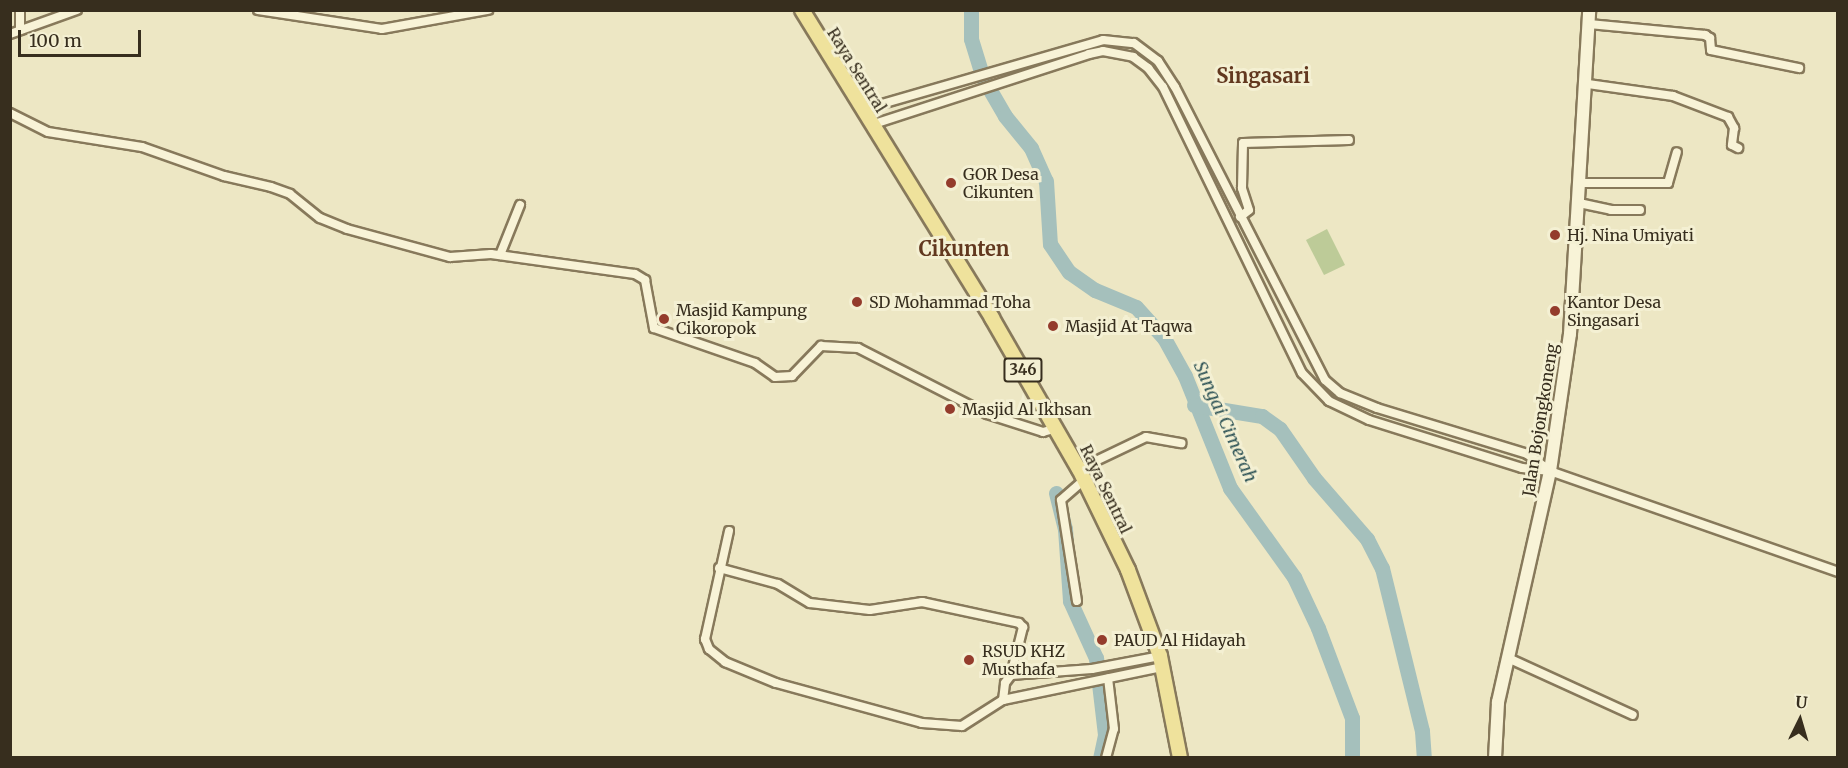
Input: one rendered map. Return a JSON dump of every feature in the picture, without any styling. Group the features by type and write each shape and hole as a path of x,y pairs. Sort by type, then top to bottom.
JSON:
{"main road":[{"name":"Raya Sentral","path":"802,10 1057,428 1081,475 1128,570 1161,661 1180,758"},
{"name":"Jalan Bojongkoneng","path":"1495,758 1498,702 1550,471 1570,334 1588,84 1590,10"}],"street":[{"path":"16,32 20,10"},
{"path":"16,32 77,10"},
{"path":"258,10 382,29 488,10"},
{"path":"1589,24 1705,35 1710,38 1711,50 1799,68"},
{"path":"861,110 1103,40 1134,43 1158,61 1195,127 1258,254 1325,380 1340,393 1442,430 1527,454 1550,471"},
{"path":"871,125 992,84 1103,51 1133,57 1163,87 1302,373 1313,386 1346,411 1522,468 1550,471 1838,572"},
{"path":"988,73 992,84"},
{"path":"1588,84 1673,96 1728,117 1733,122 1732,145 1738,148"},
{"path":"10,113 48,132 142,147 224,176 271,187 290,194 320,218 358,233 450,257 500,255 635,274 645,280 654,328 755,363 775,377 792,376 821,346 858,348 987,414 1043,432 1057,428"},
{"path":"1185,131 1195,127"},
{"path":"1240,217 1249,210 1242,188 1243,143 1349,140"},
{"path":"1580,183 1668,183 1677,152"},
{"path":"1579,203 1611,210 1640,210"},
{"path":"500,255 520,205"},
{"path":"1246,258 1258,254"},
{"path":"1438,442 1442,430"},
{"path":"1077,601 1068,531 1061,515 1061,500 1081,475 1146,437 1181,443"},
{"path":"729,531 705,639 709,649 746,673 922,723 962,726 1003,700 1102,680 1161,661"},
{"path":"719,568 778,584 810,603 870,610 922,602 1019,623 1023,627 1011,675 1005,683 1003,700"},
{"path":"1508,658 1633,715"},
{"path":"1011,675 1041,676 1161,661"},
{"path":"1041,676 1043,693"},
{"path":"1102,680 1114,729 1106,758"}],"green space":[{"path":"1327,229 1345,265 1324,275 1306,240"}],"waterway":[{"name":"Sungai Cimerah","path":"971,10 971,39 983,78 1005,116 1031,148 1046,181 1050,244 1069,272 1095,290 1136,307 1164,338 1185,376 1230,488 1294,577 1318,628 1352,718 1352,758"},
{"path":"1194,405 1262,416 1280,429 1314,478 1367,539 1382,568 1422,731 1424,758"},
{"path":"1056,493 1065,529 1070,601 1096,658 1105,735 1100,758"}],"place":[{"name":"GOR Desa Cikunten","path":"951,183"},
{"name":"Hj. Nina Umiyati","path":"1555,235"},
{"name":"SD Mohammad Toha","path":"857,302"},
{"name":"Kantor Desa Singasari","path":"1555,311"},
{"name":"Masjid Kampung Cikoropok","path":"664,319"},
{"name":"Masjid At Taqwa","path":"1053,326"},
{"name":"Masjid Al Ikhsan","path":"950,409"},
{"name":"PAUD Al Hidayah","path":"1102,640"},
{"name":"RSUD KHZ Musthafa","path":"969,660"}],"district":[{"name":"Singasari","path":"1263,75"},
{"name":"Cikunten","path":"964,248"}]}
